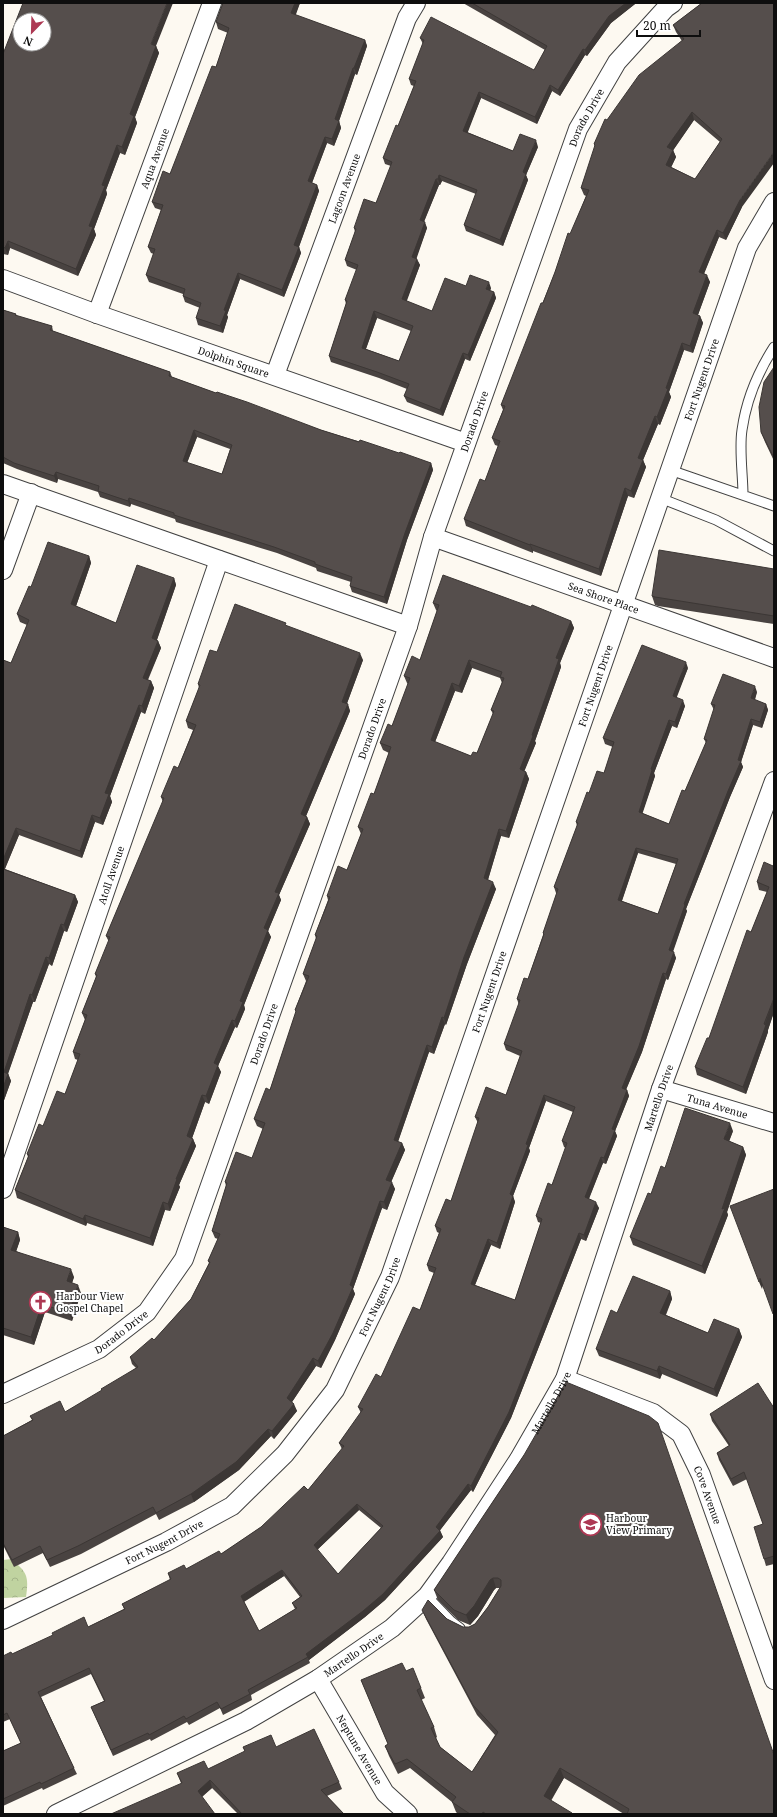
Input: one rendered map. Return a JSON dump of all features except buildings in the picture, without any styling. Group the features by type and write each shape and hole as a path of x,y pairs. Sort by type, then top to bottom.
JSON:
{"street":[{"name":"Aqua Avenue","path":"97,314 212,3"},
{"name":"Lagoon Avenue","path":"275,375 407,18 416,3"},
{"name":"Dorado Drive","path":"7,1388 99,1349 147,1312 184,1259 408,626 433,537 578,129 617,62 666,8 673,3"},
{"name":"Fort Nugent Drive","path":"3,1620 166,1542 232,1506 285,1454 335,1390 390,1277 747,248 774,202"},
{"name":"Dolphin Square","path":"3,279 97,314 466,443"},
{"path":"3,484 408,626"},
{"path":"3,570 31,493"},
{"name":"Sea Shore Place","path":"433,537 774,658"},
{"name":"Atoll Avenue","path":"3,1189 219,560"},
{"name":"Martello Drive","path":"68,1812 246,1721 318,1679 392,1628 427,1596 451,1563 519,1459 565,1379 661,1089 774,781"},
{"name":"Tuna Avenue","path":"661,1089 774,1123"},
{"name":"Cove Avenue","path":"565,1379 653,1413 681,1434 701,1476 774,1680"},
{"name":"Neptune Avenue","path":"318,1679 385,1793 408,1814"}],"lane":[{"path":"743,495 742,431 751,391 766,359 774,347"},
{"path":"670,470 774,506"},
{"path":"660,498 716,520 774,551"},
{"path":"427,1596 451,1622 464,1631 468,1631"}],"green space":[{"path":"11,1559 21,1567 26,1575 26,1597 3,1598 3,1560"}],"place":[{"name":"Harbour View Gospel Chapel","path":"40,1302"},
{"name":"Harbour View Primary","path":"590,1524"}]}
